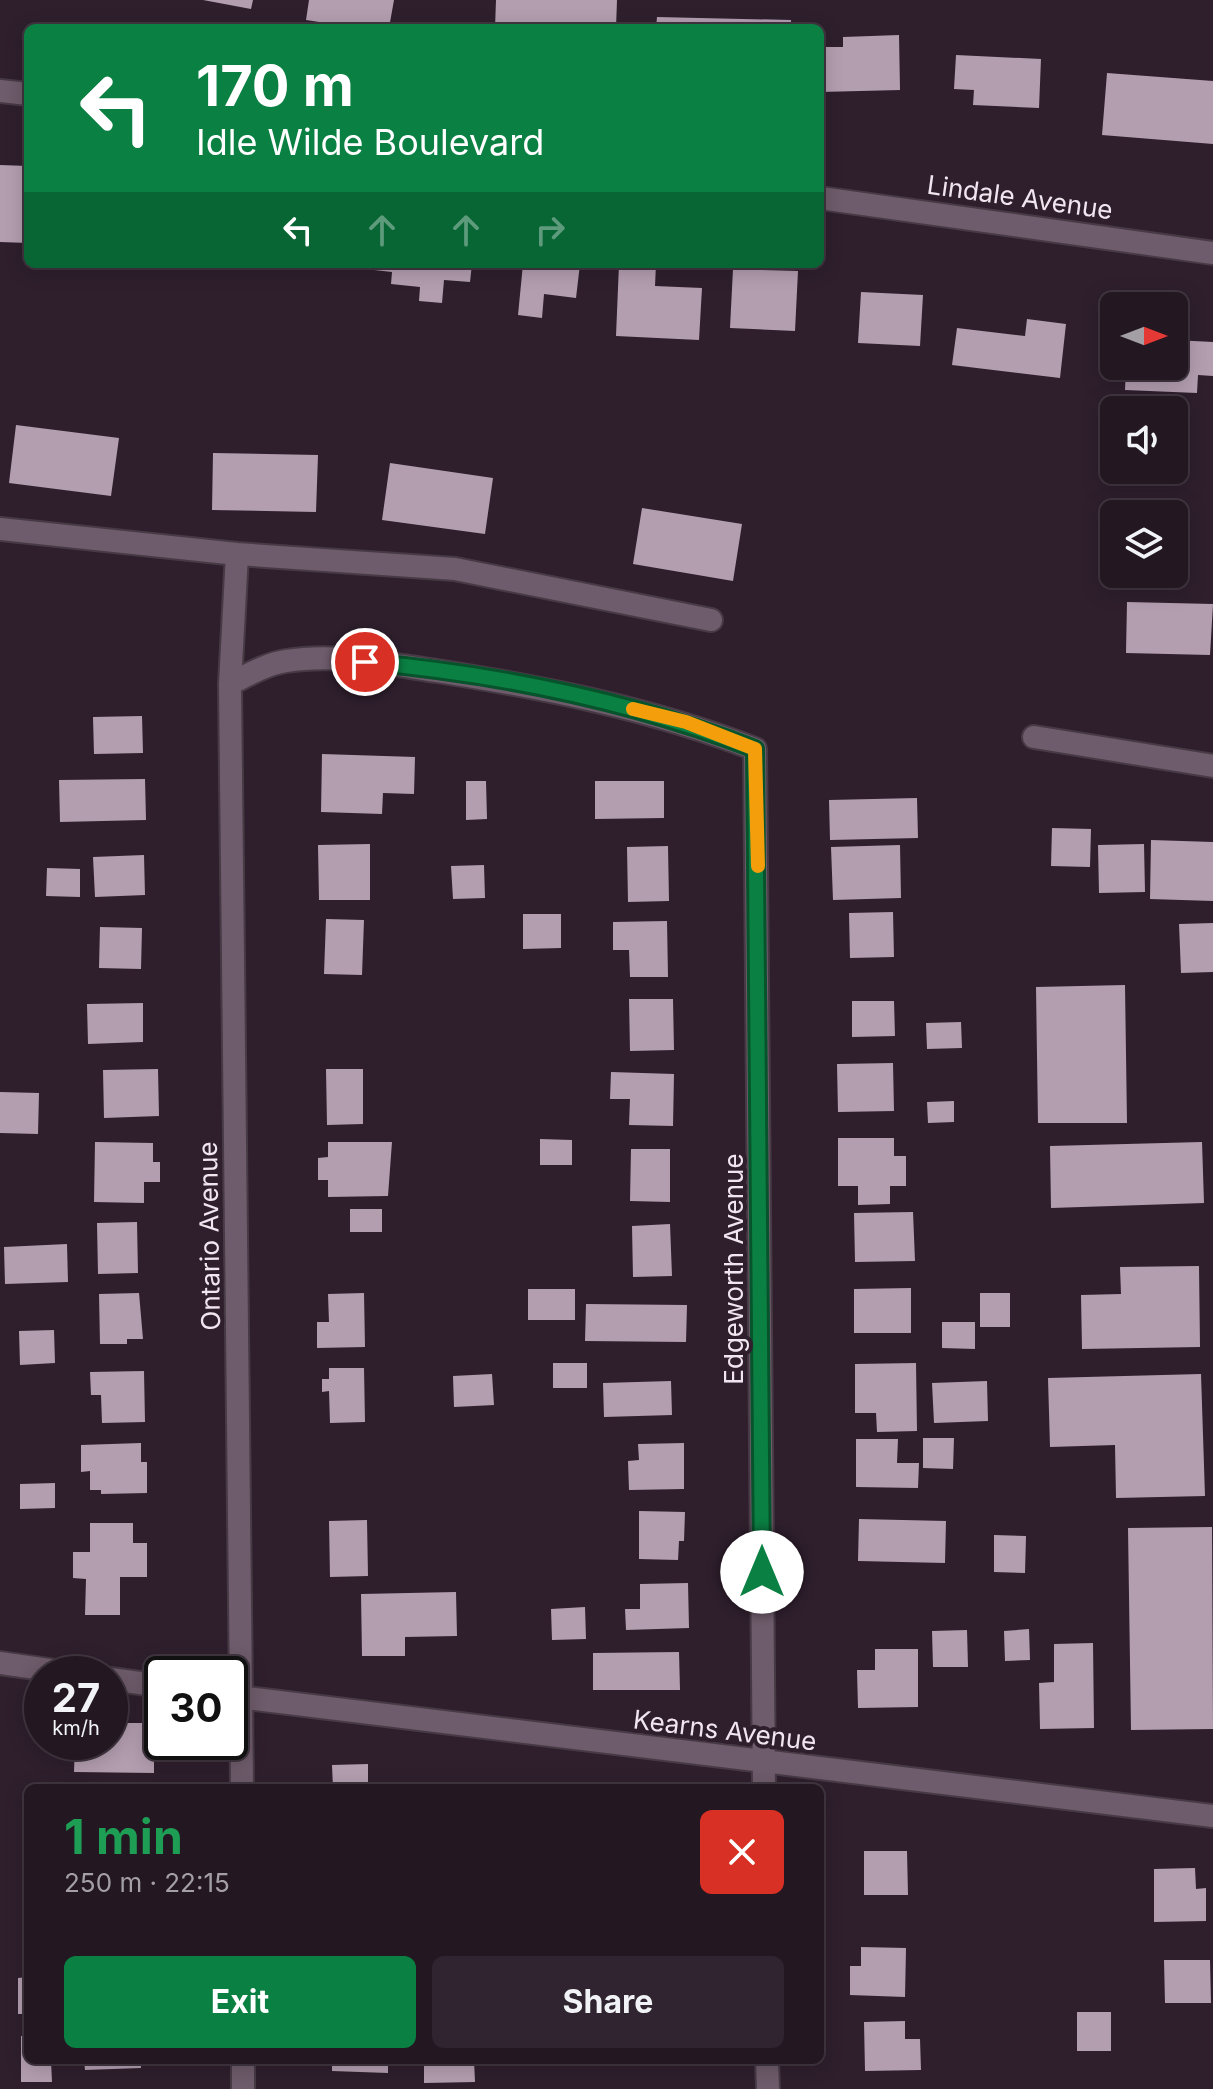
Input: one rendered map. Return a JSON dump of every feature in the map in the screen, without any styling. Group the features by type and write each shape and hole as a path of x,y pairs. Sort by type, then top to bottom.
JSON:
{"street":[{"path":"0,91 24,94"},
{"name":"Lindale Avenue","path":"824,199 1213,253"},
{"path":"0,529 237,554 455,569 711,620"},
{"name":"Ontario Avenue","path":"236,1656 230,684 237,554"},
{"name":"Edgeworth Avenue","path":"230,684 261,668 287,661 335,659 395,665 547,688 686,722 755,749 764,1784"},
{"path":"1034,737 1213,766"},
{"path":"0,1663 24,1666"},
{"name":"Kearns Avenue","path":"248,1699 763,1764 1213,1816"},
{"name":"Ontario Avenue","path":"240,1760 242,1784"},
{"path":"243,2064 243,2089"},
{"path":"767,2064 768,2089"}],"building":[{"path":"203,0 253,0 251,9"},
{"path":"309,0 394,0 390,24 332,24 306,20"},
{"path":"496,0 617,0 616,24 495,24"},
{"path":"657,17 791,20 791,24 656,24"},
{"path":"899,35 900,90 824,92 824,47 843,47 843,37"},
{"path":"956,55 1041,59 1039,108 973,105 974,90 954,89"},
{"path":"1107,73 1213,81 1213,144 1102,135"},
{"path":"0,165 24,166 24,243 0,242"},
{"path":"472,268 470,282 444,280 442,303 419,301 420,287 391,284 392,272 374,270"},
{"path":"523,268 580,268 576,298 544,294 542,318 518,315"},
{"path":"619,268 656,268 655,286 702,288 699,340 616,336"},
{"path":"733,269 798,271 795,331 730,328"},
{"path":"861,292 923,295 920,346 858,343"},
{"path":"1027,319 1066,324 1060,378 952,365 957,328 1025,336"},
{"path":"1188,341 1213,342 1213,376 1198,375 1197,393 1125,390 1125,380 1188,380"},
{"path":"16,425 119,438 111,496 9,483"},
{"path":"213,453 318,455 316,512 212,510"},
{"path":"390,463 493,478 485,534 382,520"},
{"path":"642,508 742,524 733,581 633,564"},
{"path":"1127,602 1213,604 1210,655 1126,653"},
{"path":"142,716 143,753 94,754 93,717"},
{"path":"322,754 415,757 414,794 383,793 382,814 321,812"},
{"path":"145,779 146,820 60,822 59,780"},
{"path":"466,781 486,781 487,819 466,820"},
{"path":"595,781 664,781 664,818 595,819"},
{"path":"917,798 918,838 830,840 829,800"},
{"path":"1052,828 1091,829 1090,867 1051,866"},
{"path":"1151,840 1213,842 1213,901 1150,899"},
{"path":"370,844 370,900 319,900 318,845"},
{"path":"1144,844 1145,892 1099,893 1098,845"},
{"path":"900,845 901,898 833,900 831,847"},
{"path":"668,846 669,901 628,902 627,847"},
{"path":"144,855 145,895 95,897 93,857"},
{"path":"484,865 485,898 453,899 451,866"},
{"path":"47,868 80,869 80,897 46,896"},
{"path":"893,912 894,957 850,958 849,913"},
{"path":"523,914 561,914 561,948 523,949"},
{"path":"326,919 364,920 362,975 324,974"},
{"path":"667,921 668,977 630,977 629,950 613,950 613,922"},
{"path":"1213,923 1213,972 1181,973 1179,924"},
{"path":"100,927 142,928 141,969 99,968"},
{"path":"1125,985 1127,1123 1038,1123 1036,987"},
{"path":"629,999 673,999 674,1050 630,1051"},
{"path":"852,1001 894,1001 895,1036 852,1037"},
{"path":"143,1003 143,1042 88,1044 87,1004"},
{"path":"961,1022 962,1048 927,1049 926,1023"},
{"path":"893,1063 894,1111 838,1112 837,1064"},
{"path":"158,1069 159,1116 104,1118 103,1070"},
{"path":"326,1069 363,1069 363,1124 327,1125"},
{"path":"611,1072 674,1074 673,1126 629,1125 630,1099 610,1099"},
{"path":"0,1092 39,1093 38,1134 0,1133"},
{"path":"954,1101 954,1122 928,1123 927,1102"},
{"path":"838,1138 894,1138 894,1156 906,1156 906,1186 890,1186 890,1204 858,1205 858,1186 838,1186"},
{"path":"540,1139 572,1140 572,1165 540,1165"},
{"path":"95,1142 153,1143 153,1162 160,1162 160,1182 144,1182 144,1203 94,1202"},
{"path":"328,1142 392,1142 388,1196 328,1197 328,1180 318,1180 318,1158 328,1157"},
{"path":"1202,1142 1204,1203 1051,1208 1050,1146"},
{"path":"631,1149 670,1149 670,1202 630,1201"},
{"path":"350,1209 382,1209 382,1232 350,1232"},
{"path":"913,1212 915,1261 855,1262 854,1213"},
{"path":"137,1222 138,1273 98,1274 97,1223"},
{"path":"670,1224 672,1276 633,1277 632,1226"},
{"path":"67,1244 68,1282 5,1284 4,1247"},
{"path":"1199,1266 1200,1347 1082,1349 1081,1295 1121,1294 1120,1267"},
{"path":"911,1288 911,1333 854,1333 854,1289"},
{"path":"528,1289 575,1289 575,1320 528,1320"},
{"path":"139,1293 143,1339 127,1339 127,1344 100,1344 99,1294"},
{"path":"364,1293 365,1347 317,1348 317,1322 329,1322 328,1294"},
{"path":"980,1293 1010,1293 1010,1327 980,1327"},
{"path":"586,1304 687,1305 686,1342 585,1341"},
{"path":"942,1322 975,1322 975,1349 942,1348"},
{"path":"54,1330 55,1363 20,1365 19,1331"},
{"path":"553,1363 587,1363 587,1388 553,1388"},
{"path":"916,1363 917,1431 877,1432 876,1413 855,1413 855,1364"},
{"path":"329,1368 364,1368 365,1422 330,1423 329,1391 322,1392 322,1379 329,1379"},
{"path":"144,1371 145,1422 102,1423 101,1395 91,1395 90,1372"},
{"path":"492,1374 494,1405 454,1407 453,1376"},
{"path":"1201,1374 1205,1496 1116,1498 1115,1445 1050,1447 1048,1378"},
{"path":"671,1381 672,1415 604,1417 603,1383"},
{"path":"987,1381 988,1421 934,1423 932,1383"},
{"path":"923,1438 954,1438 953,1469 923,1468"},
{"path":"856,1439 898,1439 897,1463 919,1463 918,1488 856,1487"},
{"path":"141,1443 141,1462 147,1462 147,1493 101,1494 101,1490 90,1490 90,1471 81,1472 81,1445"},
{"path":"684,1443 684,1489 629,1490 628,1461 639,1460 638,1444"},
{"path":"55,1483 55,1508 20,1509 20,1484"},
{"path":"639,1511 685,1512 684,1541 679,1541 678,1560 639,1559"},
{"path":"859,1519 946,1521 945,1563 858,1561"},
{"path":"367,1520 368,1576 330,1577 329,1521"},
{"path":"90,1523 133,1523 133,1543 147,1543 147,1577 120,1577 120,1615 85,1615 86,1579 73,1578 73,1552 90,1552"},
{"path":"1212,1527 1213,1729 1131,1730 1128,1528"},
{"path":"994,1535 1026,1536 1025,1573 994,1572"},
{"path":"688,1583 689,1628 626,1630 625,1609 640,1609 640,1584"},
{"path":"456,1592 457,1636 405,1637 405,1656 362,1656 361,1594"},
{"path":"585,1607 586,1639 552,1640 551,1609"},
{"path":"1029,1629 1030,1660 1005,1661 1004,1631"},
{"path":"967,1630 968,1667 933,1667 932,1631"},
{"path":"1093,1643 1094,1728 1040,1729 1039,1683 1054,1682 1054,1644"},
{"path":"875,1649 918,1649 918,1707 858,1708 857,1670 875,1670"},
{"path":"679,1652 680,1690 593,1690 593,1653"},
{"path":"128,1723 144,1723 144,1760 154,1760 154,1773 74,1772 74,1760 128,1760"},
{"path":"368,1764 368,1784 333,1784 332,1765"},
{"path":"864,1851 907,1851 908,1895 864,1895"},
{"path":"1195,1868 1196,1889 1206,1888 1206,1921 1154,1922 1154,1869"},
{"path":"861,1947 906,1948 905,1997 850,1995 850,1966 861,1966"},
{"path":"1164,1960 1210,1960 1211,2003 1165,2003"},
{"path":"24,1977 24,2014 18,2014 18,1978"},
{"path":"1077,2012 1111,2012 1111,2051 1077,2051"},
{"path":"905,2021 905,2039 920,2039 921,2070 865,2071 864,2022"},
{"path":"21,2036 24,2036 24,2064 51,2064 52,2082 21,2082"},
{"path":"84,2064 141,2064 141,2068 85,2070"},
{"path":"332,2064 388,2064 388,2073 332,2071"},
{"path":"424,2064 474,2064 475,2082 424,2083"},
{"path":"646,2064 693,2064 693,2066"}],"slow traffic":[{"path":"633,709 686,722 755,749 758,866"}],"route":[{"path":"365,662 547,688 686,722 755,749 762,1572"}]}
